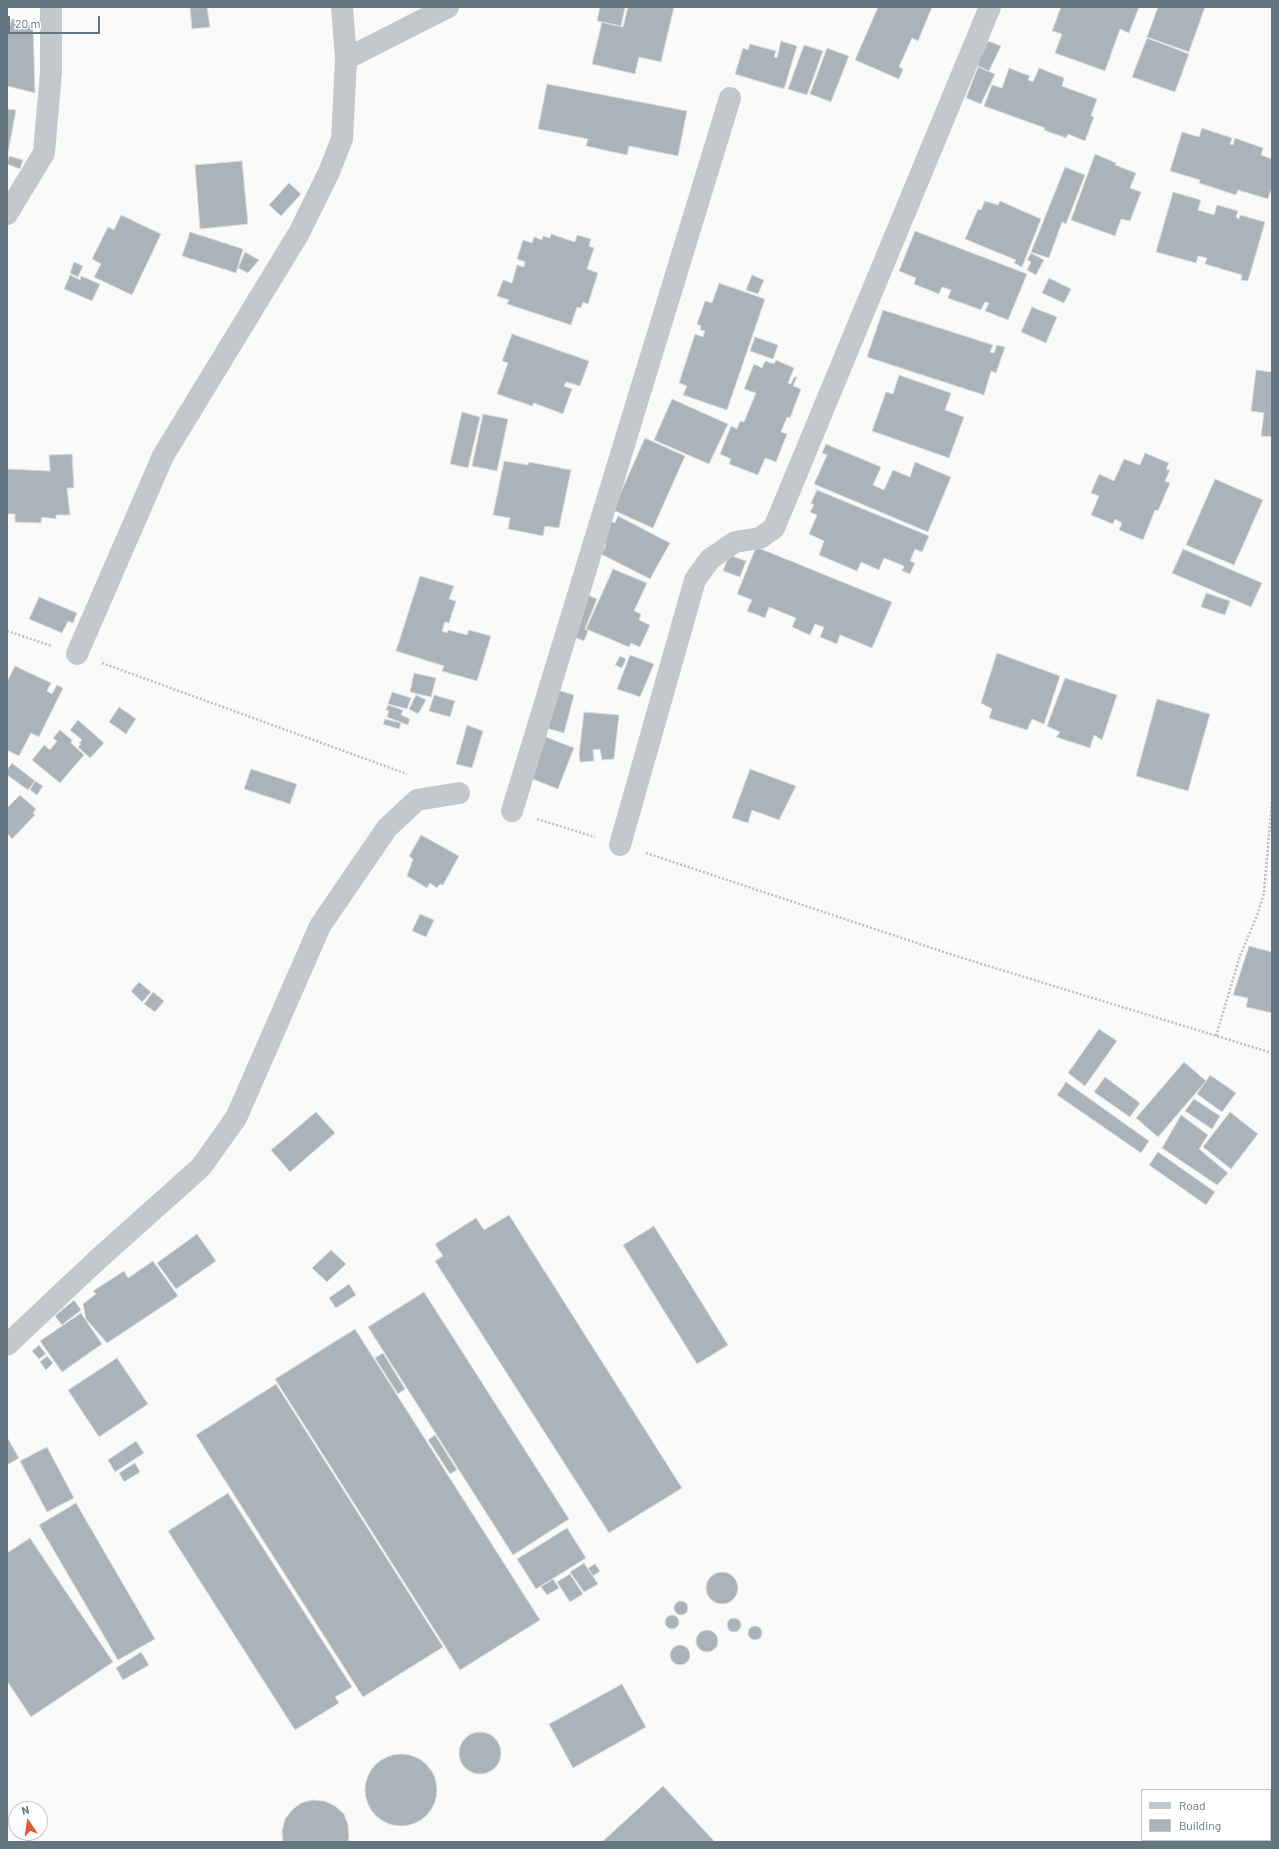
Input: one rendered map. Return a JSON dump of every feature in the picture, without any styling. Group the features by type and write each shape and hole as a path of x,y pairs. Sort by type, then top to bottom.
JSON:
{"street":[{"path":"7,214 44,153 51,72 51,7"},
{"path":"77,654 163,456 299,233 329,172 342,139 346,59 342,7"},
{"path":"346,59 448,7"},
{"path":"620,845 694,580 710,560 735,542 760,538 774,528 990,7"},
{"path":"512,811 730,98"},
{"path":"7,1345 96,1261 201,1167 236,1118 320,926 387,828 417,800 459,793"}],"path":[{"path":"1216,1036 1240,956 1258,913 1264,893 1272,801"}],"building":[{"path":"207,7 210,27 192,29 190,8"},
{"path":"600,7 625,7 621,26 597,21"},
{"path":"628,7 674,7 661,62 639,57 635,74 592,64 602,22 623,27"},
{"path":"878,7 932,7 918,41 912,38 899,67 903,69 899,79 855,60"},
{"path":"1061,7 1139,7 1129,33 1120,29 1105,71 1055,53 1062,34 1052,31"},
{"path":"1158,7 1205,7 1189,52 1147,37"},
{"path":"12,19 29,21 28,25 33,25 35,93 7,86 7,34"},
{"path":"1147,38 1189,54 1175,92 1132,77"},
{"path":"781,41 797,46 784,89 735,74 743,48 748,50 750,44 776,51 774,57 777,58"},
{"path":"988,41 1001,46 989,71 978,66"},
{"path":"804,45 823,51 807,95 788,89"},
{"path":"827,48 849,56 831,102 810,94"},
{"path":"978,67 995,74 981,104 966,98"},
{"path":"1009,68 1030,76 1028,80 1033,82 1039,68 1064,78 1062,86 1097,99 1091,116 1094,117 1085,141 1068,134 1066,138 1044,130 1045,128 984,106 992,85 1002,88"},
{"path":"547,84 687,111 678,156 629,146 627,155 586,146 588,139 538,129"},
{"path":"7,109 16,110 7,158"},
{"path":"1202,128 1232,138 1230,144 1233,145 1235,138 1263,148 1261,155 1272,159 1272,187 1268,199 1238,190 1236,195 1199,183 1200,180 1170,171 1182,132 1199,137"},
{"path":"1095,154 1116,163 1115,165 1136,173 1130,188 1141,192 1130,221 1121,219 1115,236 1071,220"},
{"path":"9,156 23,160 20,169 7,164"},
{"path":"242,161 248,224 200,229 195,165"},
{"path":"1065,167 1085,175 1066,224 1062,222 1049,258 1031,252"},
{"path":"289,183 301,194 281,216 269,205"},
{"path":"1173,192 1201,200 1198,210 1214,215 1217,205 1238,211 1236,217 1239,219 1240,215 1265,222 1248,281 1241,280 1242,275 1205,264 1207,258 1198,256 1196,263 1156,252"},
{"path":"985,201 998,205 1000,201 1041,219 1022,267 1014,263 1016,260 965,239 978,209 981,210"},
{"path":"121,215 161,234 132,295 94,277 101,264 92,259 108,227 114,230"},
{"path":"915,231 1027,274 1008,320 985,311 989,303 985,302 981,310 948,298 951,290 942,287 939,294 914,284 916,278 899,271"},
{"path":"190,232 243,249 236,273 182,256"},
{"path":"551,234 575,242 577,235 591,239 589,246 594,248 587,269 598,273 588,304 583,302 581,308 577,307 571,325 507,304 509,300 497,296 503,280 512,283 517,265 524,267 525,262 517,259 523,240 532,243 534,237 542,240 543,236 550,238"},
{"path":"245,252 259,260 248,273 238,268"},
{"path":"1031,253 1044,260 1036,275 1027,270 1031,262 1027,260"},
{"path":"74,262 83,266 78,277 70,273"},
{"path":"70,275 80,280 81,276 100,284 92,301 64,289"},
{"path":"752,275 764,280 758,294 746,290"},
{"path":"1049,278 1071,289 1064,303 1042,293"},
{"path":"719,283 765,299 727,410 683,395 687,386 679,383 695,334 703,337 705,331 700,330 701,326 697,324 705,301 712,303"},
{"path":"1032,307 1057,317 1046,343 1021,332"},
{"path":"883,310 993,345 990,352 994,353 997,345 1005,347 996,373 991,371 984,395 867,357"},
{"path":"512,334 589,361 580,386 566,382 564,386 572,389 563,414 534,403 532,406 497,394 508,363 502,361"},
{"path":"755,337 778,345 773,359 750,351"},
{"path":"776,360 794,368 788,383 791,384 794,377 797,377 793,386 801,389 790,418 787,417 781,432 787,434 776,462 765,458 758,475 729,464 731,459 720,454 731,426 737,429 740,421 744,422 756,393 744,389 754,364 762,368 765,361 774,364"},
{"path":"1256,370 1272,372 1272,437 1261,436 1264,413 1251,411"},
{"path":"899,375 951,393 945,410 964,417 949,458 872,431 886,392 893,394"},
{"path":"672,399 728,424 709,464 654,440"},
{"path":"462,412 480,417 468,468 450,464"},
{"path":"483,414 508,419 497,471 472,466"},
{"path":"645,438 685,456 653,528 613,510"},
{"path":"826,444 881,467 873,485 884,490 893,470 910,477 915,462 951,477 928,532 814,484 827,455 822,453"},
{"path":"1145,453 1169,463 1166,469 1170,470 1165,481 1170,483 1158,511 1155,510 1143,540 1119,530 1122,523 1115,519 1113,524 1091,515 1099,496 1091,493 1099,474 1114,481 1124,459 1140,465"},
{"path":"72,454 74,488 67,488 70,515 56,515 56,519 42,517 41,523 15,522 15,514 7,514 7,469 50,471 49,455"},
{"path":"504,461 528,465 529,462 571,470 559,528 545,526 543,536 508,529 510,518 493,515"},
{"path":"1215,479 1263,500 1234,565 1186,545"},
{"path":"817,490 929,536 922,552 915,549 910,561 915,563 910,574 902,571 904,566 884,558 879,570 861,562 857,571 819,555 824,541 809,534 817,515 810,512 814,505 811,503"},
{"path":"618,516 670,543 650,579 601,554 606,545 598,540 609,520 615,523"},
{"path":"756,547 892,602 872,648 840,635 837,644 820,637 824,627 815,624 810,635 792,627 796,618 769,607 765,618 747,611 752,600 737,594"},
{"path":"1183,549 1262,583 1251,607 1172,573"},
{"path":"729,555 746,561 740,577 723,571"},
{"path":"613,569 647,583 634,611 641,614 639,620 650,625 640,647 631,643 629,647 586,629"},
{"path":"420,576 454,586 449,599 456,601 449,623 445,622 442,631 447,633 448,630 467,635 469,630 491,636 477,681 442,671 444,666 396,651"},
{"path":"1206,593 1230,601 1225,615 1201,607"},
{"path":"585,594 597,599 585,629 588,631 584,641 569,635"},
{"path":"39,597 77,613 73,623 68,621 62,633 29,619"},
{"path":"997,653 1060,676 1044,724 1032,719 1027,730 989,718 992,709 981,703"},
{"path":"630,655 654,664 640,697 617,689"},
{"path":"620,656 626,659 622,668 615,665"},
{"path":"15,666 51,683 47,691 52,694 57,685 63,688 39,737 31,733 19,756 7,750 7,682"},
{"path":"414,673 436,678 431,697 410,692"},
{"path":"1065,678 1117,695 1102,740 1094,735 1090,748 1056,737 1060,732 1047,726"},
{"path":"557,690 574,695 564,733 546,728"},
{"path":"392,692 411,698 407,709 388,704"},
{"path":"416,695 426,700 418,714 409,709"},
{"path":"434,695 455,701 450,717 429,711"},
{"path":"1157,699 1210,714 1188,791 1136,776"},
{"path":"388,705 403,710 401,715 410,719 408,725 387,717 389,711 386,710"},
{"path":"119,707 136,719 126,734 109,722"},
{"path":"584,712 619,715 614,759 602,760 600,749 593,750 594,761 580,762 579,754"},
{"path":"385,719 401,723 399,729 383,724"},
{"path":"78,720 104,743 90,758 78,747 82,740 70,730"},
{"path":"467,725 483,731 472,768 456,764"},
{"path":"60,730 72,740 71,743 84,755 60,783 32,760 44,745 50,750 57,741 53,738"},
{"path":"546,737 574,748 558,789 530,778"},
{"path":"12,763 35,781 28,790 7,775 7,770"},
{"path":"251,769 297,784 290,804 244,789"},
{"path":"750,769 796,786 779,820 752,810 748,823 732,818"},
{"path":"35,781 43,786 37,795 30,790"},
{"path":"20,795 36,809 33,813 35,815 12,839 7,833 7,808"},
{"path":"421,835 459,856 443,885 440,884 437,888 430,883 427,888 407,876 413,859 409,856"},
{"path":"420,914 434,920 426,937 412,931"},
{"path":"1249,946 1272,952 1272,1013 1246,1007 1248,998 1233,995"},
{"path":"139,982 151,992 142,1002 131,991"},
{"path":"153,992 164,1001 155,1012 144,1004"},
{"path":"1099,1029 1117,1041 1085,1086 1068,1073"},
{"path":"1184,1062 1206,1081 1158,1137 1136,1118"},
{"path":"1210,1075 1236,1093 1222,1112 1197,1094"},
{"path":"1105,1077 1140,1103 1130,1117 1094,1092"},
{"path":"1066,1082 1149,1141 1141,1153 1057,1095"},
{"path":"1194,1099 1220,1116 1212,1129 1185,1111"},
{"path":"316,1112 335,1133 290,1172 271,1150"},
{"path":"1230,1112 1258,1134 1231,1169 1203,1147"},
{"path":"1181,1115 1208,1135 1199,1149 1228,1173 1217,1185 1162,1148"},
{"path":"1158,1152 1215,1192 1206,1205 1149,1165"},
{"path":"509,1215 682,1488 609,1533 435,1261 443,1256 435,1244 476,1218 484,1230"},
{"path":"654,1226 728,1345 697,1364 623,1245"},
{"path":"197,1234 216,1261 176,1289 157,1263"},
{"path":"331,1250 346,1264 327,1282 312,1268"},
{"path":"153,1261 178,1296 107,1343 86,1319 83,1304 96,1294 93,1291 124,1271 128,1278"},
{"path":"349,1284 356,1295 336,1308 329,1298"},
{"path":"424,1292 569,1519 513,1555 368,1327"},
{"path":"74,1300 81,1310 62,1325 55,1316"},
{"path":"81,1313 102,1344 62,1372 40,1341"},
{"path":"355,1329 540,1620 460,1670 275,1379"},
{"path":"39,1345 46,1354 39,1359 32,1351"},
{"path":"383,1353 405,1389 398,1394 375,1358"},
{"path":"47,1356 53,1363 46,1370 40,1362"},
{"path":"117,1358 148,1404 99,1437 68,1390"},
{"path":"276,1384 443,1647 363,1697 196,1435"},
{"path":"435,1435 457,1470 450,1474 428,1440"},
{"path":"7,1437 19,1458 7,1465"},
{"path":"136,1441 144,1453 115,1472 108,1460"},
{"path":"47,1447 74,1498 47,1512 20,1461"},
{"path":"135,1463 140,1472 124,1482 119,1473"},
{"path":"228,1493 352,1687 335,1697 339,1703 295,1730 168,1531"},
{"path":"76,1503 155,1639 118,1660 39,1525"},
{"path":"567,1528 586,1558 536,1589 517,1559"},
{"path":"30,1538 113,1662 31,1717 7,1681 7,1553"},
{"path":"584,1563 598,1584 584,1592 570,1572"},
{"path":"595,1564 600,1571 593,1576 588,1568"},
{"path":"722,1572 731,1575 735,1579 738,1588 735,1597 731,1601 722,1604 713,1601 709,1597 706,1588 709,1579 713,1575"},
{"path":"570,1574 583,1594 570,1602 557,1582"},
{"path":"553,1579 559,1588 547,1595 541,1587"},
{"path":"678,1601 684,1601 688,1605 688,1611 684,1615 678,1615 674,1611 674,1605"},
{"path":"669,1615 675,1615 679,1619 679,1625 675,1629 669,1629 665,1625 665,1619"},
{"path":"731,1618 737,1618 741,1622 741,1628 737,1632 731,1632 727,1628 727,1622"},
{"path":"752,1626 758,1626 762,1630 762,1636 758,1640 752,1640 748,1636 748,1630"},
{"path":"707,1630 711,1631 717,1637 717,1645 711,1651 707,1652 703,1651 697,1645 696,1641 697,1637 703,1631"},
{"path":"680,1645 687,1648 690,1655 687,1662 680,1665 673,1662 670,1655 673,1648"},
{"path":"141,1652 149,1665 123,1680 116,1668"},
{"path":"622,1684 646,1727 573,1768 549,1724"},
{"path":"480,1732 495,1738 501,1753 495,1768 480,1774 465,1768 459,1753 465,1738"},
{"path":"401,1754 421,1760 431,1770 437,1790 431,1810 421,1820 401,1826 381,1820 371,1810 365,1790 371,1770 381,1760"},
{"path":"663,1786 715,1842 602,1842"},
{"path":"312,1800 324,1801 335,1806 344,1814 348,1825 348,1842 283,1842 282,1831 285,1819 292,1810 301,1803"}]}
